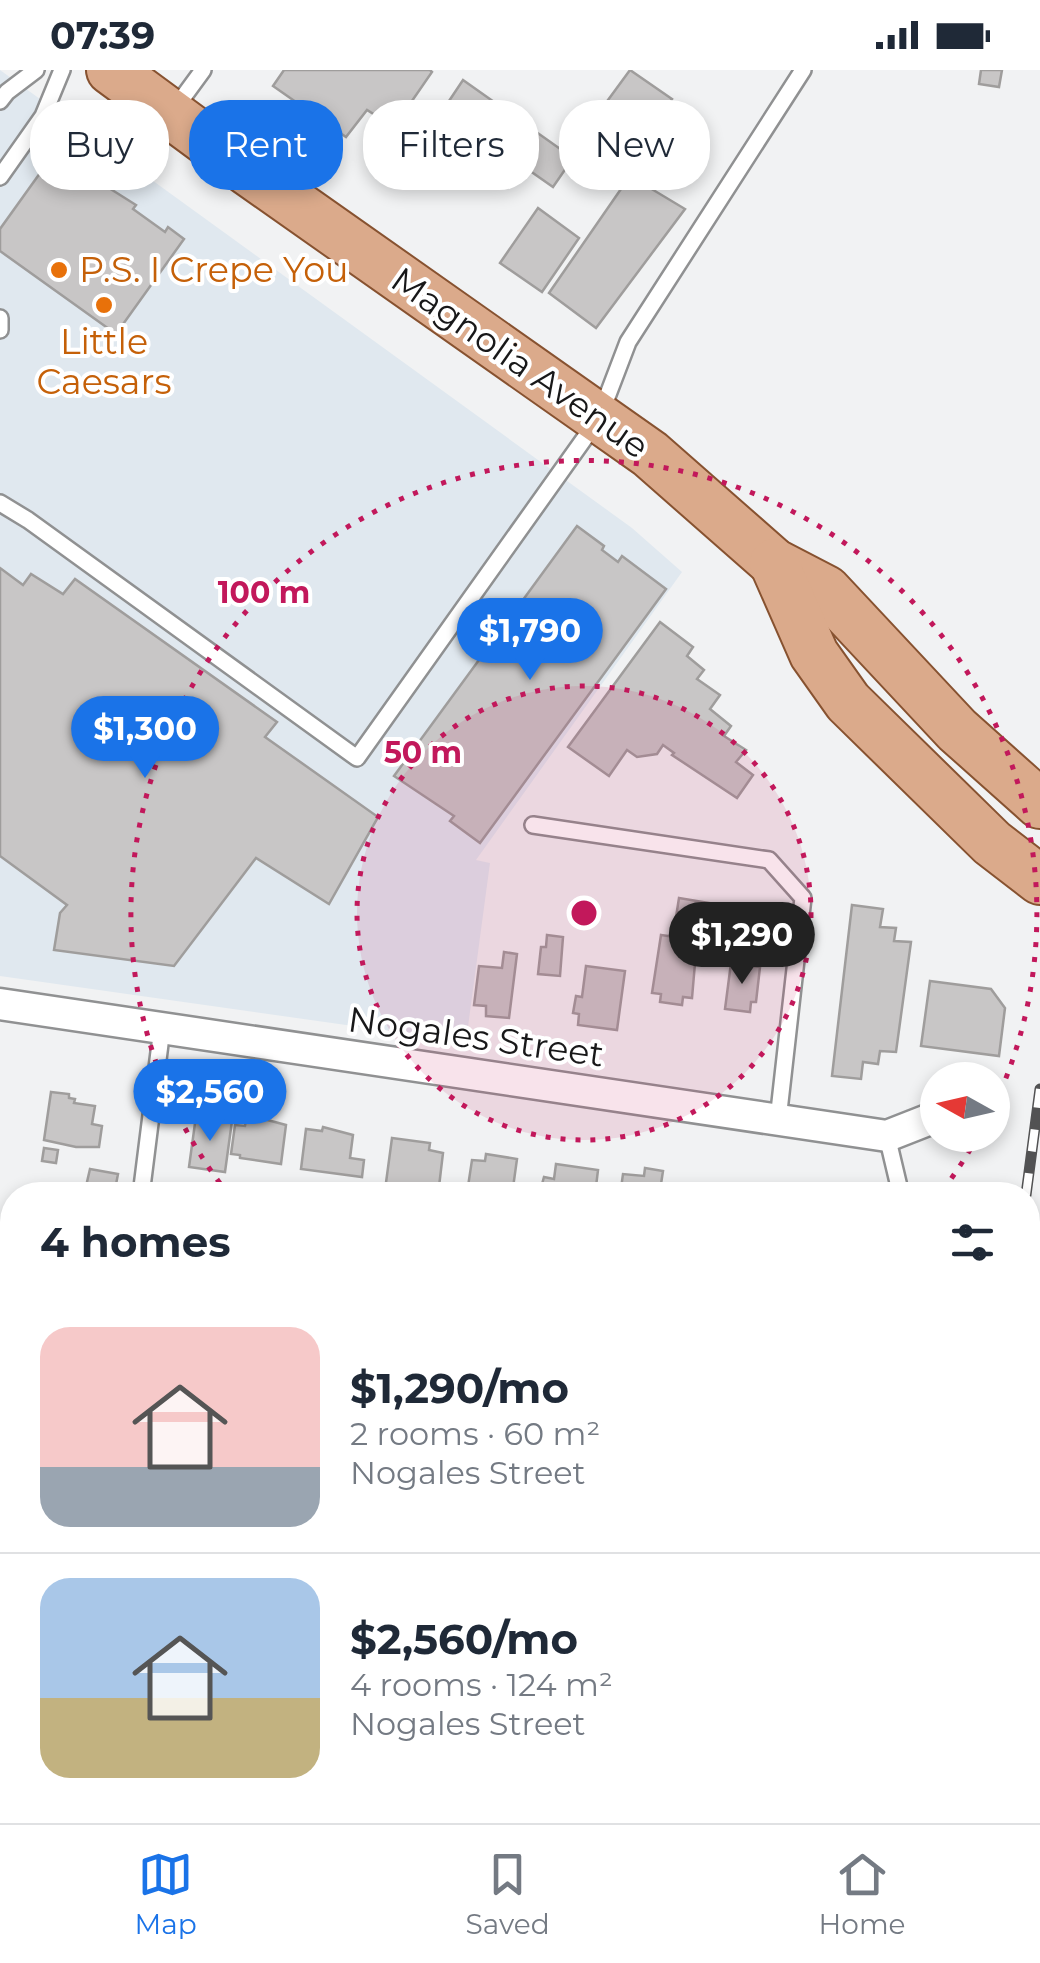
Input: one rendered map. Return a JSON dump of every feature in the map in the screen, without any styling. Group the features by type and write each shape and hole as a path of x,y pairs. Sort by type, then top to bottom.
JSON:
{"main road":[{"name":"Magnolia Avenue","path":"111,70 650,454 774,563 826,590 957,730 1040,804"},
{"name":"Magnolia Avenue","path":"774,563 814,654 848,702 992,843 1040,880"}],"street":[{"name":"Nogales Street","path":"0,1004 887,1136 920,1123"}],"lane":[{"path":"0,102 36,70"},
{"path":"0,176 43,116 62,70"},
{"path":"171,114 203,70"},
{"path":"0,503 357,758 599,418 628,342 803,70"},
{"path":"0,318 0,330"},
{"path":"532,826 769,860 803,898 778,1120"},
{"path":"143,1182 162,1028"},
{"path":"887,1136 898,1182"}],"shaded area":[{"path":"0,70 41,100 30,100 30,190 166,190 632,528 682,572 476,860 490,863 466,1042 0,976"}],"building":[{"path":"284,70 432,72 413,100 363,100 363,115 346,137 343,100 293,100 273,86"},
{"path":"630,70 672,99 671,100 608,100"},
{"path":"981,70 1002,70 999,87 979,84"},
{"path":"463,80 491,100 450,100"},
{"path":"539,134 559,148 559,178 553,187 539,177"},
{"path":"30,187 112,190 136,205 133,209 165,232 168,227 184,239 116,334 0,251 0,229"},
{"path":"620,190 653,190 685,209 596,328 549,293"},
{"path":"538,208 579,238 542,292 500,263"},
{"path":"577,526 618,562 622,556 666,589 480,843 450,821 454,816 394,776"},
{"path":"0,568 23,585 31,574 63,594 75,579 277,722 265,737 378,817 329,904 256,858 174,966 54,950 60,913 67,905 0,856"},
{"path":"660,622 693,647 687,656 704,670 697,679 720,695 710,709 731,726 724,736 746,750 736,762 753,775 737,798 663,745 657,754 637,757 627,750 609,776 568,747"},
{"path":"679,898 709,903 706,922 676,917"},
{"path":"852,905 883,909 880,927 896,928 894,941 911,942 896,1052 880,1051 878,1064 863,1062 861,1079 832,1076"},
{"path":"547,935 563,937 560,976 538,974 541,947 546,947"},
{"path":"661,935 697,940 692,998 683,997 682,1005 660,1002 661,994 652,993"},
{"path":"504,952 517,954 509,1018 486,1016 486,1006 474,1005 479,966 502,968"},
{"path":"731,963 760,967 756,1002 751,1002 750,1012 725,1009"},
{"path":"586,966 625,971 617,1030 578,1025 579,1014 573,1013 576,996 582,997"},
{"path":"930,981 991,989 1005,1008 999,1056 921,1046"},
{"path":"51,1092 69,1094 74,1103 95,1106 92,1124 102,1126 99,1147 44,1140"},
{"path":"196,1116 232,1121 225,1172 189,1167"},
{"path":"260,1118 286,1125 281,1164 231,1154 235,1125 245,1126 246,1119"},
{"path":"323,1127 353,1135 350,1158 364,1160 362,1177 301,1169 306,1129 322,1131"},
{"path":"392,1138 430,1143 429,1150 443,1153 440,1182 386,1182"},
{"path":"44,1148 58,1150 56,1163 42,1161"},
{"path":"486,1154 517,1159 514,1182 469,1182 472,1160 485,1161"},
{"path":"556,1164 598,1170 597,1182 543,1182 544,1177 554,1179"},
{"path":"645,1168 663,1171 661,1182 622,1182 623,1174 644,1176"},
{"path":"90,1169 118,1174 116,1182 87,1182"}],"railway":[{"path":"1028,1182 1040,1089"}],"place":[{"name":"P.S. I Crepe You","path":"59,270"},
{"name":"Little Caesars","path":"104,305"}]}
